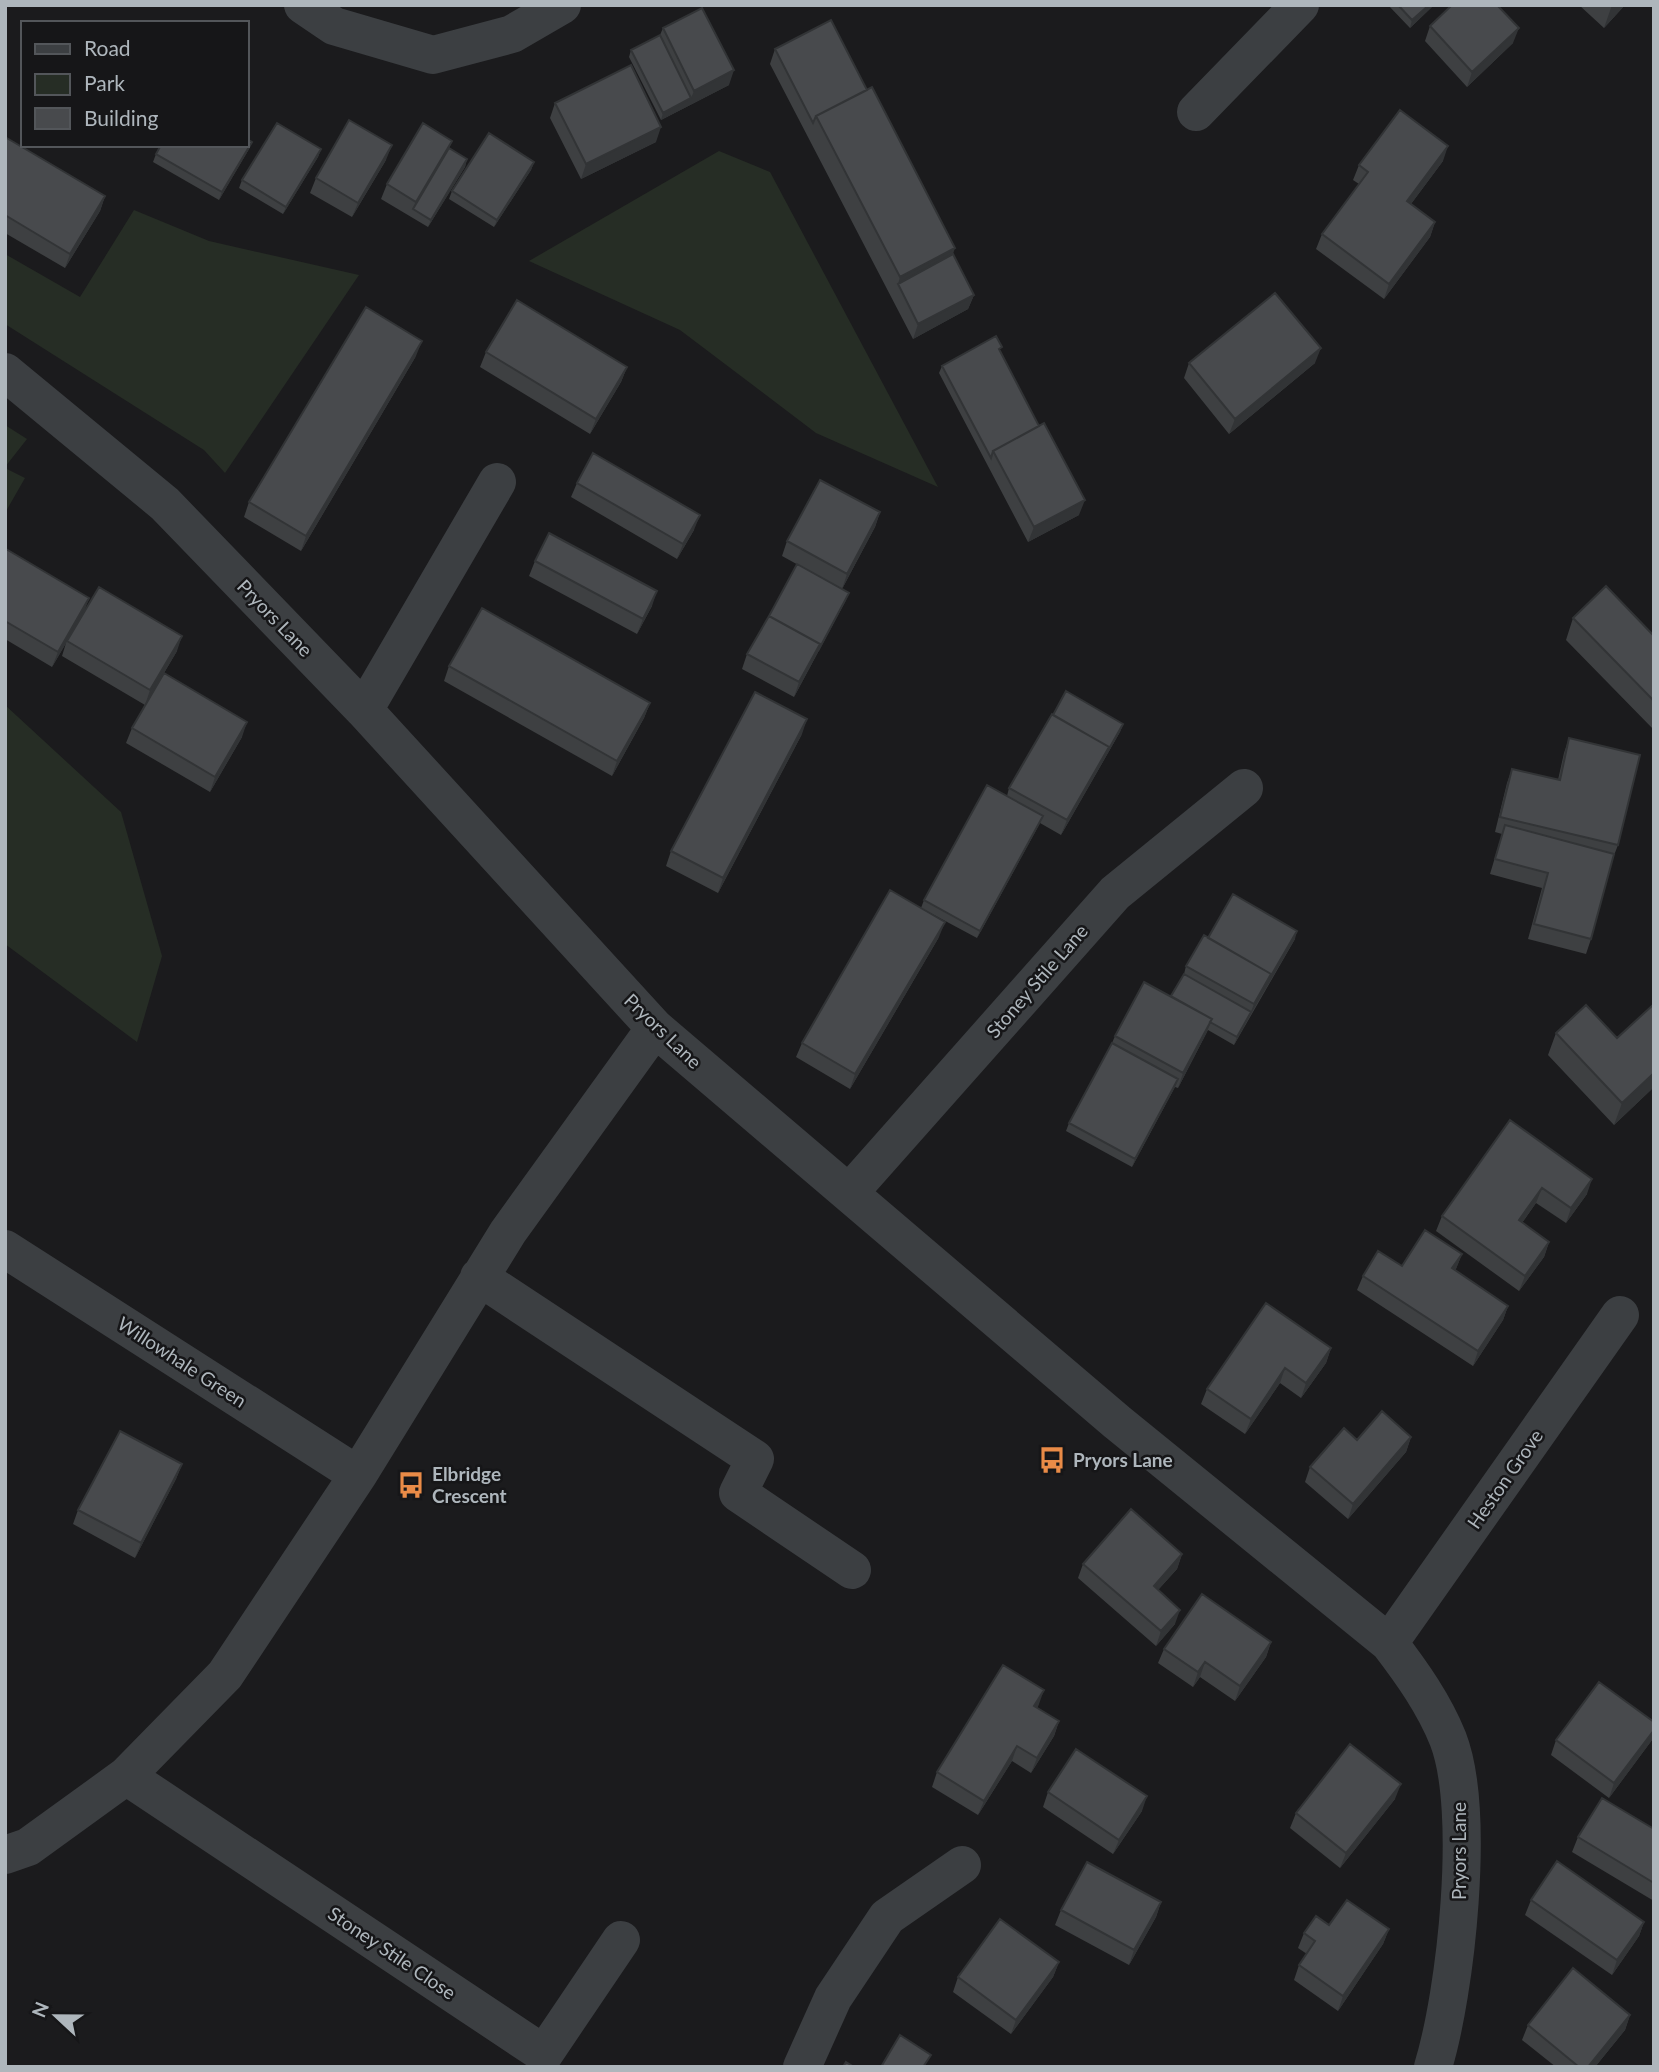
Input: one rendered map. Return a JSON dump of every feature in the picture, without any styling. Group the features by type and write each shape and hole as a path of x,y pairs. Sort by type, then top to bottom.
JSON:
{"street":[{"path":"303,5 334,26 433,55 512,34 562,5"},
{"path":"1196,112 1300,5"},
{"name":"Pryors Lane","path":"5,372 165,504 364,710 655,1028 1117,1422 1389,1643 1420,1684 1448,1741 1463,1811 1458,1909 1441,2041 1433,2067"},
{"path":"364,710 497,482"},
{"name":"Stoney Stile Lane","path":"849,1193 1115,893 1244,788"},
{"path":"5,1855 28,1847 126,1776 225,1675 358,1475 508,1232 655,1028"},
{"name":"Willowhale Green","path":"5,1249 358,1475"},
{"path":"479,1277 755,1459 738,1493 852,1570"},
{"name":"Heston Grove","path":"1389,1643 1620,1315"},
{"name":"Stoney Stile Close","path":"126,1776 544,2054 621,1940"},
{"path":"802,2067 832,1998 887,1917 962,1865"}],"green space":[{"path":"719,151 770,172 938,487 816,433 680,330 529,261"},
{"path":"134,210 209,241 359,275 225,473 204,450 5,324 5,254 80,297"},
{"path":"5,425 27,439 5,467"},
{"path":"5,468 25,478 5,513"},
{"path":"5,705 121,812 162,956 137,1042 5,944"}],"building":[{"path":"1398,5 1429,5 1412,20"},
{"path":"1452,5 1497,5 1519,28 1472,72 1430,26"},
{"path":"702,8 734,70 694,91 663,28"},
{"path":"831,20 867,90 816,116 813,123 775,49"},
{"path":"660,35 691,98 663,113 631,50"},
{"path":"631,65 661,127 586,164 555,103"},
{"path":"872,87 955,248 900,277 816,116"},
{"path":"1400,110 1448,146 1407,201 1435,222 1389,284 1322,234 1368,172 1359,165"},
{"path":"349,120 392,145 358,203 316,178"},
{"path":"277,123 321,149 286,207 242,180"},
{"path":"423,123 452,141 416,202 387,184"},
{"path":"489,133 534,162 497,220 452,191"},
{"path":"5,137 105,196 70,254 5,215"},
{"path":"248,140 252,142 222,192 156,154 160,147 248,147"},
{"path":"449,148 467,159 431,220 413,209"},
{"path":"953,254 974,295 918,324 898,284"},
{"path":"1275,293 1321,348 1235,419 1189,363"},
{"path":"517,300 627,367 596,419 486,352"},
{"path":"366,307 422,341 306,536 249,502"},
{"path":"996,336 1002,347 999,349 1039,426 993,451 991,458 942,366"},
{"path":"1044,423 1085,500 1034,527 993,451"},
{"path":"593,453 700,515 683,544 577,483"},
{"path":"820,480 880,512 847,574 787,541"},
{"path":"549,533 657,591 643,619 535,561"},
{"path":"6,549 89,598 58,652 5,621"},
{"path":"797,564 849,593 818,651 820,644 769,616"},
{"path":"1606,586 1654,636 1654,701 1573,618"},
{"path":"99,587 182,636 150,690 67,641"},
{"path":"482,608 650,703 617,761 449,666"},
{"path":"769,616 820,644 799,682 747,654"},
{"path":"164,673 247,722 215,777 132,728"},
{"path":"1066,691 1123,724 1106,754 1109,747 1053,715"},
{"path":"755,692 807,719 723,878 671,851"},
{"path":"1052,714 1109,747 1067,820 1009,788"},
{"path":"1569,738 1640,755 1618,845 1500,817 1512,769 1560,780"},
{"path":"987,785 1043,816 980,931 924,900"},
{"path":"1505,825 1614,854 1591,939 1534,924 1548,873 1495,859"},
{"path":"890,890 945,922 855,1074 802,1043"},
{"path":"1233,894 1297,931 1268,981 1271,974 1208,938"},
{"path":"1204,935 1271,974 1254,1004 1186,966"},
{"path":"1184,974 1251,1012 1237,1037 1171,996"},
{"path":"1144,982 1212,1019 1183,1073 1115,1036"},
{"path":"1654,1004 1654,1073 1622,1103 1556,1033 1586,1005 1617,1038"},
{"path":"1112,1043 1178,1079 1135,1159 1069,1123"},
{"path":"1510,1120 1592,1179 1571,1208 1542,1188 1519,1220 1549,1242 1525,1276 1442,1216"},
{"path":"1425,1230 1462,1254 1452,1268 1508,1306 1478,1351 1363,1276 1378,1251 1402,1266"},
{"path":"1266,1303 1331,1348 1306,1383 1285,1368 1251,1419 1207,1389"},
{"path":"1382,1411 1411,1437 1353,1504 1310,1467 1344,1428 1357,1440"},
{"path":"120,1431 182,1464 141,1543 78,1510"},
{"path":"1131,1509 1182,1554 1154,1586 1180,1610 1161,1631 1083,1564"},
{"path":"1202,1594 1271,1642 1240,1686 1205,1662 1198,1672 1164,1649"},
{"path":"1003,1665 1044,1690 1034,1706 1059,1721 1037,1758 1017,1746 984,1801 937,1772"},
{"path":"1599,1682 1654,1722 1654,1730 1614,1783 1556,1740"},
{"path":"1350,1744 1401,1784 1346,1853 1296,1813"},
{"path":"1076,1749 1147,1796 1119,1840 1048,1792"},
{"path":"1602,1798 1654,1829 1654,1883 1578,1837"},
{"path":"1557,1861 1644,1922 1617,1960 1531,1900"},
{"path":"1087,1862 1161,1902 1134,1950 1061,1910"},
{"path":"1347,1900 1389,1929 1343,1996 1299,1965 1315,1941 1304,1933 1316,1916 1329,1925"},
{"path":"1000,1919 1059,1962 1016,2020 958,1977"},
{"path":"1573,1968 1630,2015 1588,2067 1579,2067 1528,2025"},
{"path":"900,2035 931,2055 923,2067 881,2067"}],"place":[{"name":"Pryors Lane","path":"1052,1460"},
{"name":"Elbridge Crescent","path":"411,1485"}]}
